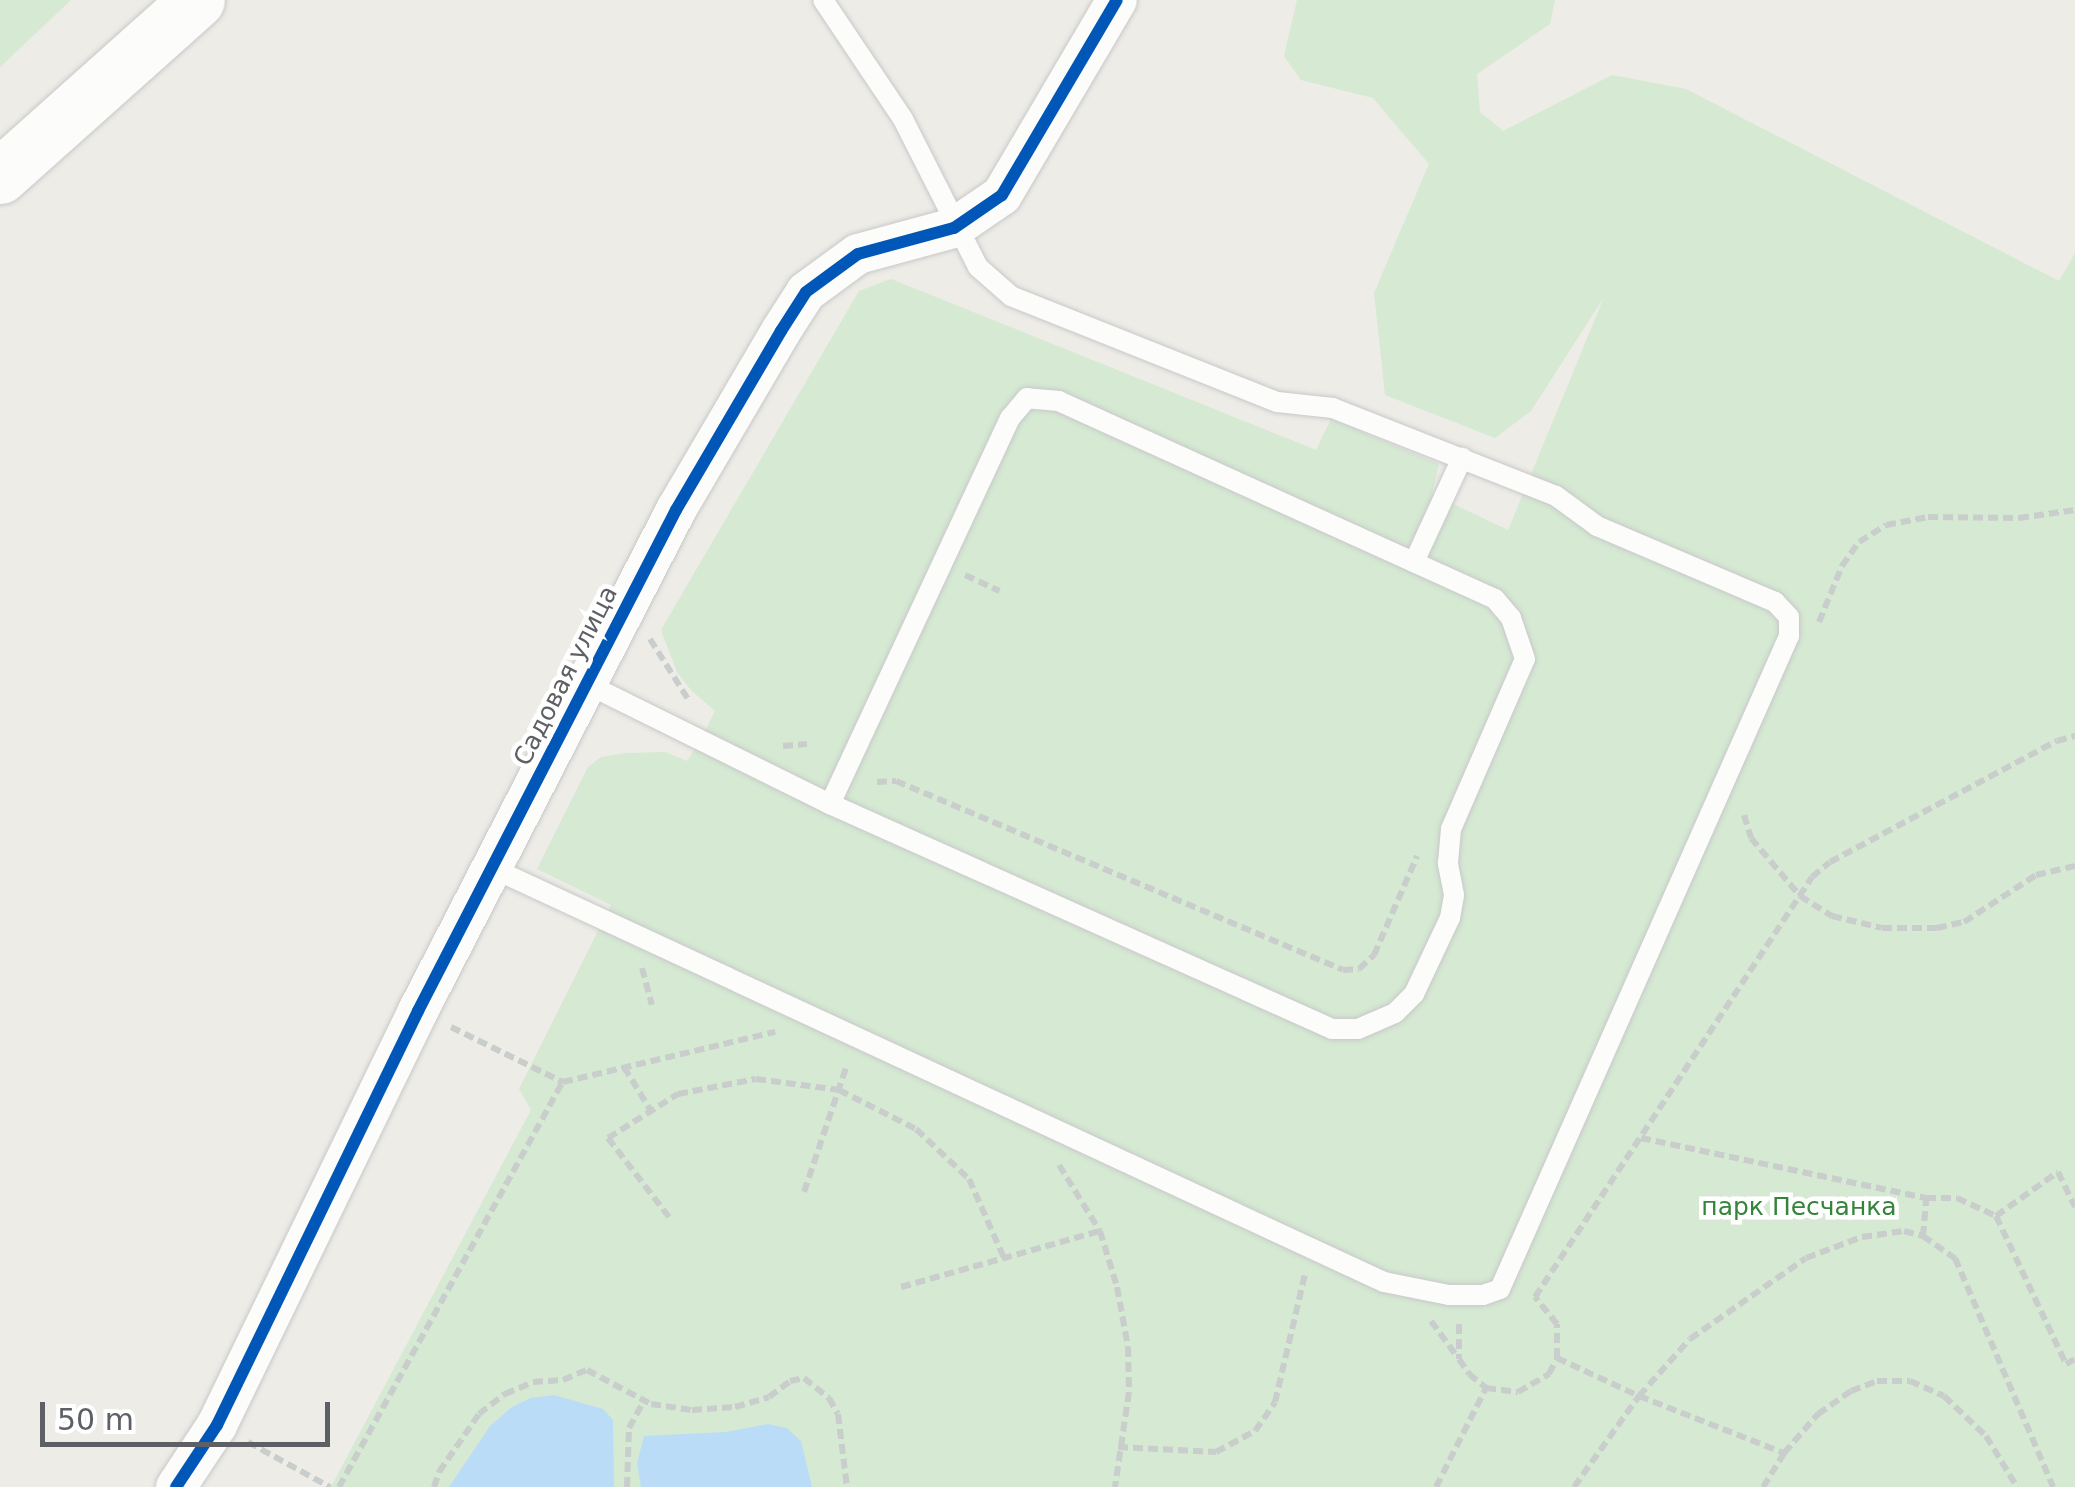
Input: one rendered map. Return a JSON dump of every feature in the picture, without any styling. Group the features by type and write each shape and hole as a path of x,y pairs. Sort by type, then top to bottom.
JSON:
{"main road":[{"path":"0,176 196,0"}],"street":[{"name":"Садовая улица","path":"176,1487 218,1425 418,1012 676,510 806,292 858,254 954,228 1002,195 1117,0"}],"lane":[{"path":"492,868 1384,1282 1449,1295 1492,1292 1789,636 1789,616 1775,602 1597,526 1556,496 1333,408 1277,402 1011,296 978,267 954,228 904,120 823,0"},
{"path":"587,684 830,804 1332,1028 1358,1029 1378,1022 1414,994 1450,918 1454,895 1448,863 1451,828 1525,660 1511,618 1495,599 1058,401 1027,398 1010,418 830,804"},
{"path":"1414,562 1462,458"}],"path":[{"path":"1816,628 1842,566 1858,542 1886,525 1928,517 2019,518 2075,510"},
{"path":"964,575 1000,591"},
{"path":"656,642 662,664 698,708"},
{"path":"1535,1297 1800,896 1830,862 2057,741 2075,736"},
{"path":"779,745 807,744"},
{"path":"877,782 896,781 1350,971 1359,969 1374,955 1421,845"},
{"path":"1746,805 1744,817 1751,838 1800,896 1832,916 1882,928 1936,928 1985,911 2036,875 2075,866"},
{"path":"418,1012 563,1082 792,1028 837,1028"},
{"path":"624,1068 652,1111"},
{"path":"669,1217 608,1138 678,1094 756,1078 839,1090 916,1129 969,1179 1004,1258"},
{"path":"339,1487 563,1082"},
{"path":"804,1192 839,1090"},
{"path":"1641,1138 1926,1198 1957,1198 1996,1216 2066,1364 2075,1359"},
{"path":"1055,1160 1078,1188 1100,1231 1118,1287 1128,1347 1129,1392 1115,1487"},
{"path":"1996,1216 2058,1172 2075,1207"},
{"path":"1924,1236 1926,1198"},
{"path":"900,1287 1100,1231"},
{"path":"1574,1487 1638,1396 1690,1340 1806,1258 1862,1237 1904,1231 1924,1236 1955,1258 2053,1487"},
{"path":"1118,1447 1216,1452 1255,1431 1275,1402 1312,1248"},
{"path":"1492,1292 1535,1297 1557,1324 1557,1358 1535,1386 1518,1392 1486,1388 1469,1374 1456,1341 1468,1307 1492,1292"},
{"path":"1557,1358 1638,1396 1784,1453"},
{"path":"434,1487 439,1472 479,1414 505,1394 533,1382 564,1380 587,1370 644,1401 692,1410 735,1407 770,1396 790,1380 804,1378 829,1398 838,1414 847,1487"},
{"path":"1762,1487 1784,1453 1818,1414 1851,1391 1878,1381 1910,1381 1944,1396 1986,1436 2017,1487"},
{"path":"1436,1487 1486,1388"},
{"path":"627,1487 629,1428 644,1401"},
{"path":"218,1425 330,1487"}],"green space":[{"path":"0,0 71,0 0,67"},
{"name":"парк Песчанка","path":"1297,0 1555,0 1550,24 1477,74 1480,112 1503,131 1612,75 1686,89 2059,281 2075,253 2075,1487 331,1487 531,1110 519,1089 611,905 537,869 588,767 601,757 626,753 665,752 687,761 700,741 715,711 677,672 661,630 859,291 891,279 1316,450 1331,419 1439,464 1432,494 1508,530 1604,297 1531,411 1495,438 1385,395 1374,293 1429,164 1373,98 1301,80 1284,56"}],"water":[{"path":"554,1395 603,1409 613,1420 614,1487 449,1487 490,1426 512,1407 531,1398"},
{"path":"768,1424 787,1428 801,1441 812,1487 641,1487 637,1463 644,1436 726,1432"}],"cycle path":[{"path":"176,1487 217,1425 418,1011 676,510 781,331 806,292 858,254 954,228 1002,195 1117,0"}]}
